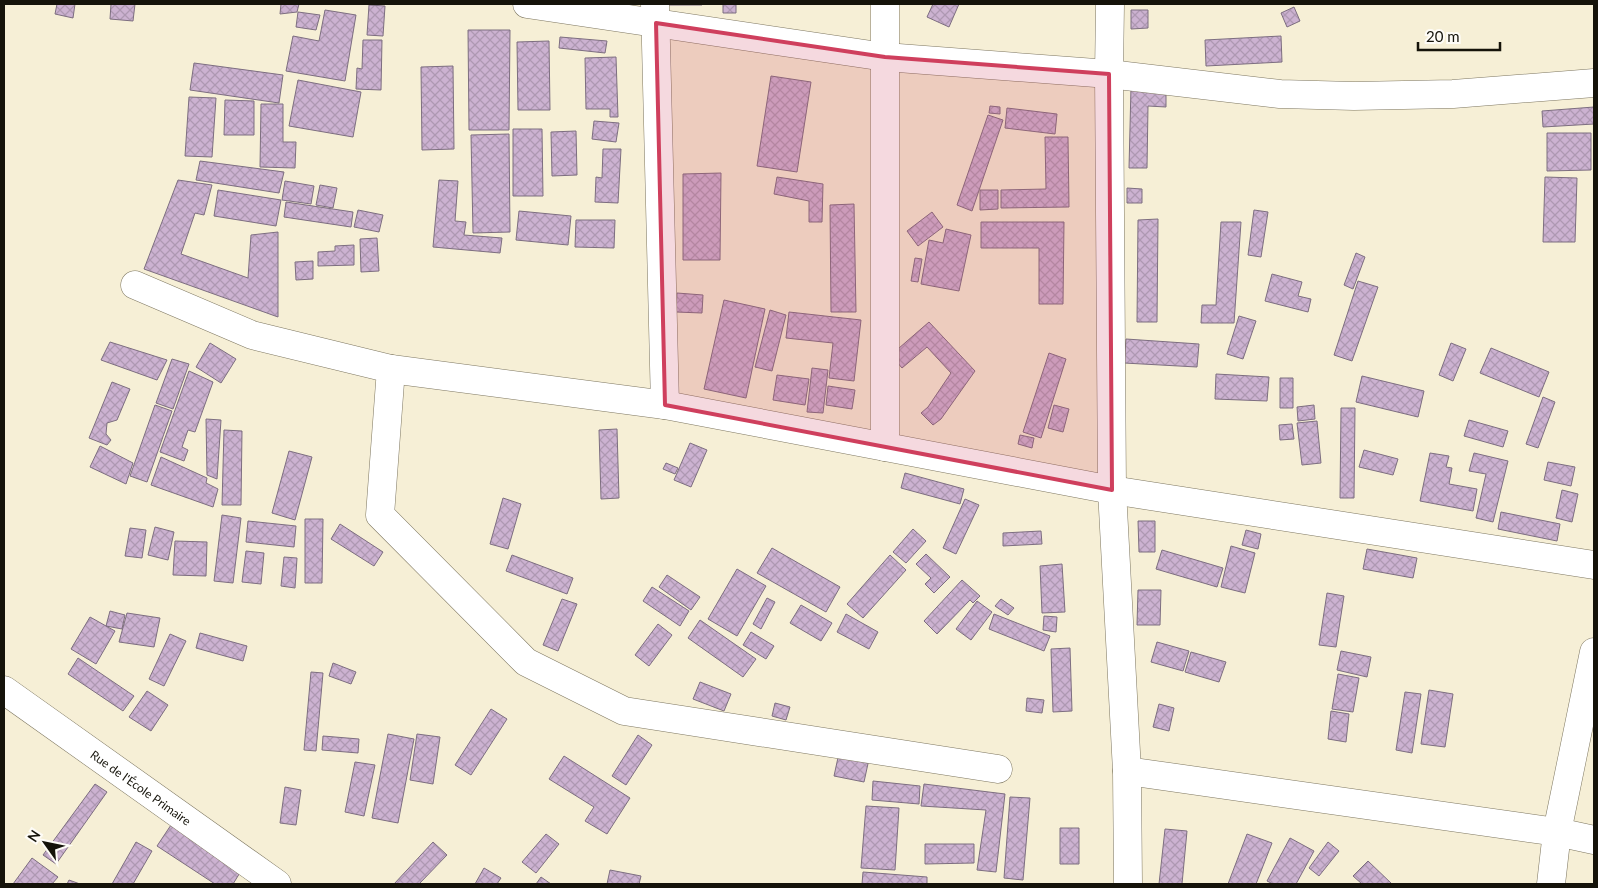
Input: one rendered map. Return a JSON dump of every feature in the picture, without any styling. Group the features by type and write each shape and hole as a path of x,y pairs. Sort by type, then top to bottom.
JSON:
{"street":[{"path":"527,4 656,13 885,57 1109,74 1280,94 1354,96 1453,94 1594,83"},
{"path":"885,4 886,447"},
{"path":"1110,4 1112,490 1127,771 1128,884"},
{"path":"656,13 666,405"},
{"path":"135,285 252,335 391,369 666,405 1112,490 1594,565"},
{"path":"391,369 380,515 526,662 624,711 998,769"},
{"path":"1551,884 1557,832 1594,652"},
{"name":"Rue de l'École Primaire","path":"4,690 277,884"},
{"path":"1127,771 1557,832 1594,840"}],"highlighted area":[{"path":"656,23 885,57 1109,74 1112,490 665,405"}],"building":[{"path":"57,4 75,4 73,18 55,14"},
{"path":"111,4 135,4 133,21 110,19"},
{"path":"281,4 299,4 297,12 280,14"},
{"path":"701,4 702,5 668,5"},
{"path":"723,4 736,4 736,13 723,13"},
{"path":"933,4 959,4 949,27 927,17"},
{"path":"369,5 385,6 383,36 367,35"},
{"path":"1294,7 1300,21 1287,27 1281,13"},
{"path":"325,10 356,15 345,81 286,71 293,36 319,41"},
{"path":"1131,10 1148,10 1148,28 1131,29"},
{"path":"298,12 320,15 316,30 296,27"},
{"path":"468,30 510,30 509,130 469,130"},
{"path":"1281,36 1282,62 1206,66 1205,40"},
{"path":"560,37 607,41 605,53 559,48"},
{"path":"363,40 382,40 381,90 356,89 357,68 362,69"},
{"path":"549,41 550,110 518,110 517,42"},
{"path":"616,57 618,117 610,117 610,109 586,109 585,58"},
{"path":"194,63 283,75 279,103 190,90"},
{"path":"453,66 454,149 422,150 421,67"},
{"path":"771,76 811,82 797,172 757,166"},
{"path":"298,80 361,92 353,137 289,126"},
{"path":"1131,87 1166,87 1166,107 1148,106 1147,168 1129,168"},
{"path":"189,97 216,98 212,157 185,156"},
{"path":"225,100 254,101 254,135 224,135"},
{"path":"261,104 283,104 283,142 296,142 295,168 260,167"},
{"path":"990,106 1000,107 1000,114 989,113"},
{"path":"1594,107 1594,124 1543,127 1542,111"},
{"path":"1007,108 1057,114 1055,134 1005,128"},
{"path":"988,115 1003,120 972,211 957,205"},
{"path":"594,121 619,123 616,142 592,139"},
{"path":"513,129 542,129 543,196 513,196"},
{"path":"576,131 577,175 552,176 551,132"},
{"path":"1547,133 1591,133 1591,170 1547,171"},
{"path":"509,134 510,232 473,233 471,135"},
{"path":"1045,137 1068,137 1069,207 1001,208 1001,190 1046,189"},
{"path":"603,149 621,149 618,203 595,202 596,177 602,178"},
{"path":"200,161 284,172 279,193 196,180"},
{"path":"721,173 720,260 683,260 683,174"},
{"path":"777,177 823,184 822,222 809,222 809,201 774,194"},
{"path":"1545,177 1577,178 1575,242 1543,242"},
{"path":"178,180 212,185 204,215 195,213 181,254 248,278 251,235 278,232 278,317 144,269"},
{"path":"439,180 458,181 455,221 466,222 464,235 502,238 500,253 433,247"},
{"path":"285,181 314,186 311,204 282,200"},
{"path":"320,185 337,188 333,208 316,205"},
{"path":"1127,188 1142,189 1142,203 1127,203"},
{"path":"218,190 281,200 276,226 214,216"},
{"path":"980,190 998,190 998,209 980,210"},
{"path":"286,202 353,212 351,227 284,217"},
{"path":"854,204 856,312 831,312 830,205"},
{"path":"358,210 383,215 379,232 354,227"},
{"path":"1254,210 1268,212 1261,257 1248,255"},
{"path":"519,211 571,216 568,245 516,240"},
{"path":"932,212 943,227 918,246 907,231"},
{"path":"1158,219 1157,322 1137,322 1138,220"},
{"path":"576,220 615,220 614,248 575,247"},
{"path":"981,222 1064,222 1063,304 1039,304 1039,248 981,248"},
{"path":"1221,222 1241,222 1234,323 1201,323 1202,305 1216,305"},
{"path":"946,229 971,235 959,291 921,284 929,240 943,243"},
{"path":"377,238 379,271 361,272 360,239"},
{"path":"354,245 354,265 318,266 318,252 335,251 335,246"},
{"path":"1356,253 1365,257 1353,289 1344,285"},
{"path":"915,258 922,259 918,282 911,281"},
{"path":"313,261 313,279 296,280 295,262"},
{"path":"1272,274 1302,282 1298,296 1311,299 1308,312 1265,301"},
{"path":"1358,281 1378,287 1352,361 1334,355"},
{"path":"677,293 703,295 702,313 676,312"},
{"path":"724,300 765,309 746,398 704,389"},
{"path":"770,310 786,315 772,371 755,367"},
{"path":"789,312 861,320 854,381 829,378 833,343 786,338"},
{"path":"1239,316 1256,321 1243,359 1227,354"},
{"path":"929,322 975,371 941,419 933,425 921,413 928,407 951,373 927,347 902,368 891,355"},
{"path":"1126,339 1199,344 1197,367 1124,363"},
{"path":"110,342 167,360 157,380 101,360"},
{"path":"210,343 236,359 221,383 196,367"},
{"path":"1451,343 1466,349 1453,381 1439,375"},
{"path":"1491,348 1549,372 1539,397 1480,373"},
{"path":"1049,353 1066,359 1041,438 1023,432"},
{"path":"172,359 189,364 173,409 156,403"},
{"path":"812,368 828,370 823,413 807,412"},
{"path":"189,371 213,382 195,432 188,430 182,447 188,450 184,461 160,452"},
{"path":"1216,374 1269,377 1267,401 1215,399"},
{"path":"777,375 809,379 805,405 773,400"},
{"path":"1362,376 1424,391 1418,417 1356,402"},
{"path":"1280,378 1293,378 1293,408 1280,408"},
{"path":"112,382 130,389 117,420 107,423 106,434 111,440 107,445 89,438"},
{"path":"828,386 855,390 852,409 826,405"},
{"path":"1543,397 1555,402 1538,448 1526,444"},
{"path":"155,405 172,411 147,482 130,476"},
{"path":"1054,405 1069,409 1063,432 1048,428"},
{"path":"1314,405 1315,419 1298,421 1297,407"},
{"path":"1341,408 1355,408 1354,498 1340,498"},
{"path":"206,419 221,420 217,479 207,475"},
{"path":"1469,420 1508,431 1503,447 1464,436"},
{"path":"1317,421 1321,463 1302,465 1297,423"},
{"path":"1292,424 1294,439 1280,440 1279,425"},
{"path":"617,429 619,498 601,499 599,430"},
{"path":"224,430 242,431 241,505 222,505"},
{"path":"1020,435 1034,438 1032,448 1018,444"},
{"path":"690,443 707,450 691,487 674,480"},
{"path":"100,446 133,463 126,484 90,467"},
{"path":"1364,450 1398,459 1393,475 1359,467"},
{"path":"289,451 312,457 295,520 272,513"},
{"path":"1430,453 1449,456 1446,467 1452,468 1449,484 1477,489 1473,511 1420,501"},
{"path":"1474,453 1508,461 1493,522 1476,518 1486,474 1469,471"},
{"path":"161,457 207,478 206,483 218,489 213,507 151,485"},
{"path":"1548,462 1575,467 1571,486 1544,480"},
{"path":"666,463 678,468 675,474 663,469"},
{"path":"905,473 964,489 960,504 901,488"},
{"path":"1562,490 1578,494 1572,522 1556,518"},
{"path":"503,498 521,504 508,549 490,544"},
{"path":"965,499 979,505 956,554 943,548"},
{"path":"1501,512 1560,524 1557,541 1498,529"},
{"path":"222,515 241,518 233,583 214,581"},
{"path":"305,519 323,519 322,583 305,583"},
{"path":"248,521 296,526 294,547 246,542"},
{"path":"1138,521 1155,521 1155,552 1139,552"},
{"path":"340,524 383,552 374,566 331,539"},
{"path":"155,527 174,532 168,560 148,555"},
{"path":"130,528 146,530 142,558 125,556"},
{"path":"913,529 926,541 906,563 893,552"},
{"path":"1246,530 1261,534 1258,549 1242,545"},
{"path":"1041,531 1042,544 1003,546 1003,533"},
{"path":"175,541 207,542 206,576 173,575"},
{"path":"1231,546 1255,553 1245,593 1221,587"},
{"path":"772,548 840,587 826,612 757,573"},
{"path":"1367,549 1417,558 1413,578 1363,569"},
{"path":"1162,550 1223,568 1217,587 1156,569"},
{"path":"246,551 264,553 261,584 242,582"},
{"path":"926,554 950,577 934,593 925,584 931,578 916,564"},
{"path":"512,555 573,578 567,594 506,571"},
{"path":"890,555 906,570 863,618 847,604"},
{"path":"284,557 297,558 295,588 281,586"},
{"path":"1062,564 1065,612 1042,613 1040,566"},
{"path":"737,569 766,586 737,636 708,619"},
{"path":"667,575 700,597 691,610 659,587"},
{"path":"962,580 980,596 973,603 970,600 937,634 924,621"},
{"path":"652,587 689,611 680,626 643,601"},
{"path":"1138,590 1161,590 1160,625 1137,625"},
{"path":"1327,593 1344,596 1336,647 1319,645"},
{"path":"767,598 775,602 761,629 753,624"},
{"path":"562,599 577,604 558,651 543,645"},
{"path":"1001,599 1014,608 1008,615 995,606"},
{"path":"977,601 992,612 971,640 956,629"},
{"path":"801,605 832,623 821,641 790,623"},
{"path":"110,611 125,615 122,629 106,626"},
{"path":"127,613 160,618 154,647 119,642"},
{"path":"846,614 878,632 869,649 837,632"},
{"path":"994,614 1050,636 1044,651 989,629"},
{"path":"1044,616 1057,617 1056,632 1043,630"},
{"path":"90,617 115,631 96,664 71,649"},
{"path":"700,620 756,659 743,677 688,638"},
{"path":"658,624 672,635 649,666 635,655"},
{"path":"751,632 774,646 766,659 743,645"},
{"path":"200,633 247,646 243,661 196,648"},
{"path":"170,634 186,641 164,686 149,679"},
{"path":"1157,642 1189,651 1183,671 1151,662"},
{"path":"1070,648 1072,711 1053,712 1051,649"},
{"path":"1341,651 1371,657 1367,677 1337,670"},
{"path":"1191,652 1226,662 1219,682 1185,672"},
{"path":"78,658 134,696 123,711 68,674"},
{"path":"333,663 356,672 351,684 329,676"},
{"path":"311,672 323,673 316,751 304,750"},
{"path":"1338,674 1359,678 1353,712 1332,709"},
{"path":"700,682 731,694 724,711 693,699"},
{"path":"1429,690 1453,694 1445,747 1421,744"},
{"path":"147,691 168,705 151,731 129,717"},
{"path":"1405,692 1421,694 1412,753 1396,750"},
{"path":"1027,698 1044,700 1042,713 1026,711"},
{"path":"775,703 790,707 786,720 772,716"},
{"path":"1159,704 1174,708 1169,731 1153,727"},
{"path":"491,709 507,719 471,775 455,765"},
{"path":"1331,711 1349,714 1346,742 1328,739"},
{"path":"388,734 414,739 398,823 372,818"},
{"path":"417,734 440,737 433,784 410,780"},
{"path":"638,735 652,745 626,785 612,776"},
{"path":"323,736 359,739 358,753 322,750"},
{"path":"839,753 869,759 864,782 834,776"},
{"path":"564,756 630,798 607,834 585,821 594,807 549,779"},
{"path":"355,762 375,765 364,816 345,812"},
{"path":"873,781 920,786 919,804 872,800"},
{"path":"95,784 107,792 56,864 43,855"},
{"path":"924,784 1005,794 996,872 977,870 986,810 921,806"},
{"path":"285,787 301,790 296,825 280,823"},
{"path":"1010,797 1030,798 1023,880 1004,878"},
{"path":"866,806 899,808 895,870 861,868"},
{"path":"171,825 241,871 233,884 215,884 157,846"},
{"path":"1060,828 1079,828 1079,864 1060,864"},
{"path":"1165,829 1187,831 1182,884 1159,884"},
{"path":"546,834 559,844 536,873 522,862"},
{"path":"1247,834 1272,843 1256,884 1228,884"},
{"path":"1290,838 1314,851 1296,884 1273,884 1267,881"},
{"path":"136,842 152,851 133,884 112,884"},
{"path":"433,842 447,855 419,884 394,884"},
{"path":"1328,842 1339,851 1319,876 1309,868"},
{"path":"925,844 974,844 974,863 925,864"},
{"path":"32,858 58,877 52,884 13,884"},
{"path":"1368,861 1392,884 1362,884 1353,876"},
{"path":"484,868 501,878 497,884 475,884"},
{"path":"610,870 641,876 639,884 607,884"},
{"path":"863,872 927,877 927,884 862,884"},
{"path":"541,877 551,884 536,884"},
{"path":"69,880 80,884 67,884"}]}
